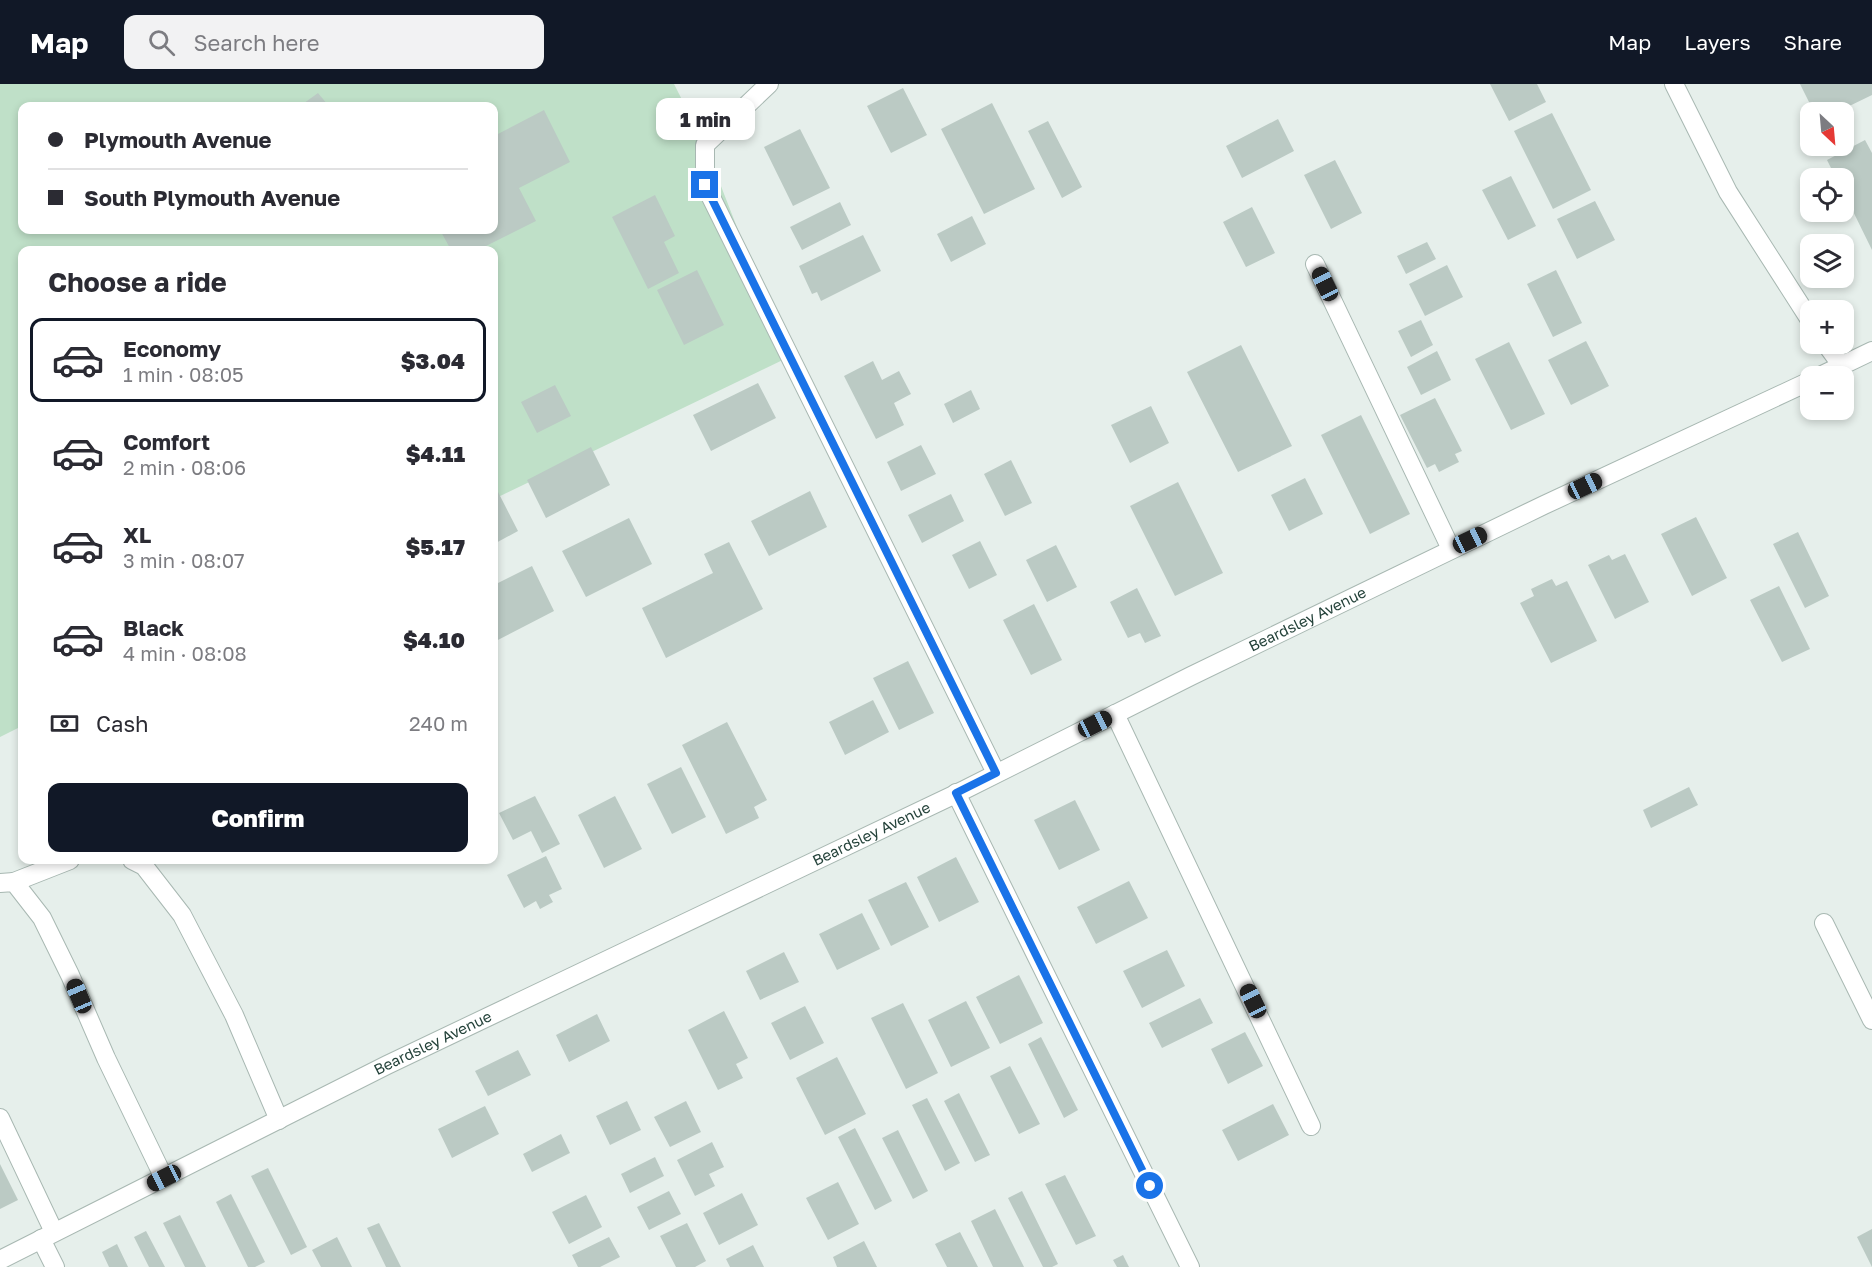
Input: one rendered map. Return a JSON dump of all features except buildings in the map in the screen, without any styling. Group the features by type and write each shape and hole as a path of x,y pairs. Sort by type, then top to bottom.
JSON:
{"street":[{"path":"768,84 705,145 705,185 996,773"},
{"path":"1674,84 1728,192 1800,304"},
{"path":"1315,264 1451,549"},
{"path":"1833,354 1842,366 1872,351"},
{"name":"Beardsley Avenue","path":"0,1260 387,1065 956,793 1451,549 1800,386"},
{"path":"1115,714 1311,1126"},
{"path":"956,793 1190,1267"},
{"path":"59,864 7,882 42,918 70,975 105,1058 164,1178"},
{"path":"140,864 183,915 234,1015 279,1120"},
{"path":"1824,923 1872,1020"},
{"path":"0,1118 48,1236 55,1267"}],"green space":[{"path":"0,84 674,84 705,145 761,289 791,356 498,497 498,246 18,246 18,728 0,737"}],"route":[{"path":"705,185 996,773 956,793 1150,1186"}]}
